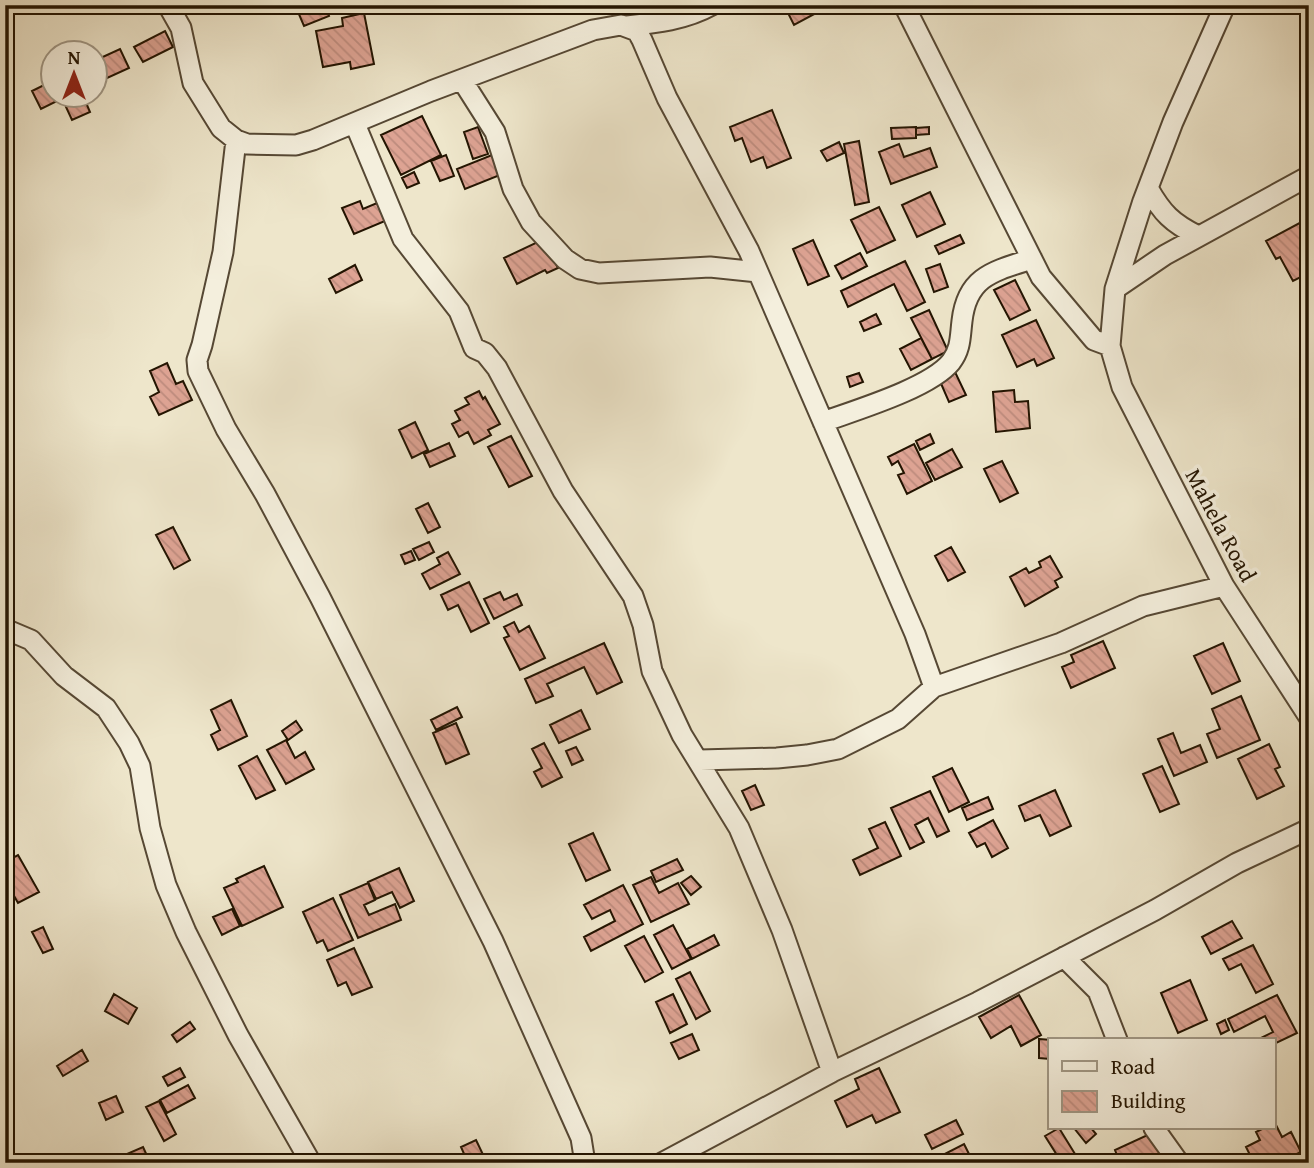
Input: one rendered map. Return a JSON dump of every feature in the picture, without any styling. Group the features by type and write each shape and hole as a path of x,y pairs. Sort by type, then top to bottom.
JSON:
{"street":[{"path":"168,5 181,28 193,83 221,128 236,140 247,144 296,145 593,30 612,25 627,26 637,32 667,98 749,251 915,634 934,687"},
{"path":"627,26 647,15 685,17 712,5"},
{"path":"904,5 1041,277 1094,340 1110,346 1115,289 1148,188 1173,121 1225,5"},
{"path":"462,80 495,132 513,189 531,222 565,259 580,269 598,274 710,267 758,272"},
{"path":"355,124 403,239 459,311 474,348 485,353 497,368 563,491 633,596 643,625 652,671 682,735 740,828 782,930 832,1072"},
{"path":"236,140 223,252 197,360 198,371 226,429 265,494 320,597 493,941 580,1138 585,1163"},
{"path":"1115,289 1165,255 1309,176"},
{"path":"1148,188 1166,216 1178,226 1198,236"},
{"path":"824,422 920,386 937,375 958,351 967,298 974,286 984,276 1032,259"},
{"name":"Mahela Road","path":"1110,346 1122,387 1224,586 1309,717"},
{"path":"700,760 777,758 838,748 898,719 934,687 1061,643 1143,606 1224,586"},
{"path":"5,629 32,640 64,676 106,708 130,743 140,766 150,828 166,885 238,1035 311,1163"},
{"path":"662,1163 832,1072 978,1002 1155,910 1237,863 1309,829"},
{"path":"1064,957 1098,991 1116,1038"},
{"path":"1155,1130 1179,1163"}],"building":[{"path":"295,5 325,5 329,16 304,26"},
{"path":"784,5 831,5 794,25"},
{"path":"364,13 374,64 351,69 350,62 323,67 316,31 343,26 342,18"},
{"path":"165,31 173,47 143,62 134,47"},
{"path":"120,49 129,68 108,78 108,55"},
{"path":"38,88 38,103 32,91"},
{"path":"66,108 88,108 90,112 72,120"},
{"path":"772,110 791,158 767,168 763,157 751,162 742,138 735,141 730,127"},
{"path":"422,116 441,155 401,175 381,135"},
{"path":"478,127 488,154 473,159 464,132"},
{"path":"916,127 916,138 892,139 891,128"},
{"path":"929,127 929,134 916,135 916,128"},
{"path":"859,141 869,202 855,205 844,144"},
{"path":"839,142 844,153 827,161 821,151"},
{"path":"899,144 904,157 930,148 937,167 891,184 879,152"},
{"path":"446,155 454,176 440,181 431,161"},
{"path":"492,155 500,175 465,189 457,169"},
{"path":"414,172 419,183 407,188 402,178"},
{"path":"930,192 945,224 917,237 902,205"},
{"path":"360,201 363,209 377,203 385,221 354,234 342,208"},
{"path":"879,207 895,240 867,253 851,220"},
{"path":"1309,218 1309,273 1293,281 1280,257 1276,259 1266,241"},
{"path":"960,235 964,243 939,254 935,246"},
{"path":"544,239 558,268 547,273 545,270 517,284 504,258"},
{"path":"813,240 829,276 808,285 793,249"},
{"path":"860,253 867,266 842,279 835,266"},
{"path":"905,261 925,302 907,311 894,284 848,307 841,291"},
{"path":"940,264 948,287 934,292 926,269"},
{"path":"355,265 362,280 336,293 329,279"},
{"path":"1015,280 1030,310 1010,320 994,290"},
{"path":"929,310 948,351 932,359 911,318"},
{"path":"876,314 881,324 864,331 860,322"},
{"path":"1036,320 1054,358 1037,366 1034,359 1017,367 1002,335"},
{"path":"921,338 932,359 911,370 900,349"},
{"path":"167,363 176,384 183,381 192,400 159,415 150,397 159,392 150,371"},
{"path":"955,372 966,395 949,402 939,379"},
{"path":"859,373 863,382 850,387 847,377"},
{"path":"1014,390 1015,402 1028,401 1030,428 996,432 993,392"},
{"path":"479,391 500,424 488,430 491,435 474,444 468,432 459,437 452,424 460,420 455,411 469,404 465,398"},
{"path":"415,422 428,450 412,458 399,430"},
{"path":"930,434 934,443 920,450 916,441"},
{"path":"511,436 532,476 509,487 488,447"},
{"path":"449,443 455,456 430,467 424,454"},
{"path":"914,444 932,481 907,494 898,475 904,473 898,461 892,465 888,457"},
{"path":"952,449 962,467 935,480 926,463"},
{"path":"1002,461 1018,493 1000,502 984,469"},
{"path":"428,503 440,527 428,533 416,509"},
{"path":"173,527 190,560 174,569 156,535"},
{"path":"429,542 434,552 419,560 413,549"},
{"path":"951,547 965,572 948,581 935,556"},
{"path":"411,551 415,560 405,564 401,555"},
{"path":"448,552 460,574 430,589 422,574 440,564 437,558"},
{"path":"1050,556 1062,577 1055,581 1058,587 1025,606 1010,577 1026,568 1029,573 1041,567 1039,562"},
{"path":"469,582 489,623 471,632 458,605 448,610 441,595"},
{"path":"500,592 504,600 517,594 522,605 494,619 484,599"},
{"path":"514,622 519,632 529,626 545,658 520,670 504,638 509,636 504,627"},
{"path":"1103,641 1115,668 1071,688 1062,667 1074,662 1071,655"},
{"path":"604,643 622,682 597,694 584,667 547,684 553,696 536,703 525,679"},
{"path":"1223,643 1240,681 1212,694 1194,656"},
{"path":"1241,696 1260,740 1217,758 1207,734 1220,729 1212,709"},
{"path":"231,700 247,736 218,750 211,735 220,730 211,710"},
{"path":"457,707 462,717 436,730 431,720"},
{"path":"581,710 590,729 559,743 550,725"},
{"path":"296,721 302,730 288,740 282,731"},
{"path":"456,723 469,754 446,764 433,733"},
{"path":"1173,733 1181,753 1200,745 1207,762 1174,776 1158,739"},
{"path":"286,740 295,758 305,752 314,769 286,784 267,750"},
{"path":"544,743 562,777 542,787 534,772 542,768 532,749"},
{"path":"1269,744 1280,767 1275,769 1284,786 1257,799 1238,759"},
{"path":"576,747 583,760 572,765 566,751"},
{"path":"257,756 275,790 256,799 239,766"},
{"path":"1162,766 1179,804 1160,812 1143,774"},
{"path":"952,768 969,802 949,812 933,777"},
{"path":"755,785 764,805 751,810 742,791"},
{"path":"1055,790 1071,826 1050,836 1040,815 1025,821 1019,806"},
{"path":"930,791 949,831 937,837 928,818 915,825 924,842 910,849 891,808"},
{"path":"988,797 993,809 967,820 962,808"},
{"path":"993,820 1008,848 992,857 985,843 977,847 969,833"},
{"path":"885,822 901,856 860,875 853,860 878,848 869,829"},
{"path":"593,833 610,870 586,881 569,844"},
{"path":"18,855 39,892 18,903 5,880 5,862"},
{"path":"677,859 683,870 656,882 651,871"},
{"path":"264,866 283,907 242,926 224,888 238,882 236,879"},
{"path":"399,868 414,901 400,908 392,892 376,899 368,882"},
{"path":"691,876 701,887 691,895 681,883"},
{"path":"651,877 659,893 678,883 689,904 651,922 633,885"},
{"path":"368,883 375,900 364,905 369,915 395,904 401,920 358,938 340,895"},
{"path":"623,885 643,924 591,951 584,937 615,921 610,910 592,919 584,905"},
{"path":"333,898 353,940 328,951 323,940 317,943 303,912"},
{"path":"232,909 240,926 222,935 213,917"},
{"path":"1232,921 1242,938 1211,954 1202,937"},
{"path":"673,925 691,959 672,969 654,935"},
{"path":"43,927 53,949 43,953 32,932"},
{"path":"714,935 719,945 692,959 687,949"},
{"path":"644,936 663,972 645,982 625,946"},
{"path":"1253,945 1273,984 1256,993 1241,964 1229,970 1223,959"},
{"path":"354,948 372,987 352,995 346,982 338,986 327,960"},
{"path":"690,972 710,1011 696,1019 676,979"},
{"path":"1190,980 1207,1020 1178,1033 1161,993"},
{"path":"114,994 137,1008 128,1024 105,1011"},
{"path":"673,994 687,1024 670,1033 656,1002"},
{"path":"1019,995 1041,1035 1021,1046 1011,1026 991,1038 979,1017"},
{"path":"1277,995 1297,1033 1276,1043 1276,1038 1261,1038 1273,1032 1265,1016 1234,1032 1228,1019"},
{"path":"1225,1020 1229,1030 1221,1034 1217,1024"},
{"path":"190,1022 195,1029 177,1042 172,1035"},
{"path":"692,1034 699,1050 679,1059 671,1043"},
{"path":"1039,1039 1048,1040 1048,1059 1039,1058"},
{"path":"82,1050 88,1061 63,1076 57,1066"},
{"path":"180,1068 185,1077 168,1086 163,1077"},
{"path":"879,1068 900,1112 876,1123 872,1115 847,1127 835,1101 859,1089 855,1079"},
{"path":"188,1085 195,1098 167,1113 160,1100"},
{"path":"116,1096 123,1112 106,1120 99,1103"},
{"path":"159,1101 176,1134 164,1141 146,1107"},
{"path":"956,1120 963,1134 932,1149 925,1135"},
{"path":"1276,1125 1282,1137 1291,1132 1301,1152 1284,1160 1286,1163 1254,1163 1246,1147 1260,1140 1256,1132 1276,1130"},
{"path":"1060,1130 1075,1154 1062,1163 1045,1136"},
{"path":"1076,1130 1093,1130 1096,1134 1086,1143"},
{"path":"1154,1132 1165,1156 1156,1160 1157,1163 1120,1163 1115,1150"},
{"path":"476,1140 487,1163 468,1163 461,1147"},
{"path":"964,1144 972,1160 968,1163 940,1163 937,1158"},
{"path":"143,1147 149,1160 143,1163 123,1163 120,1157"}]}
